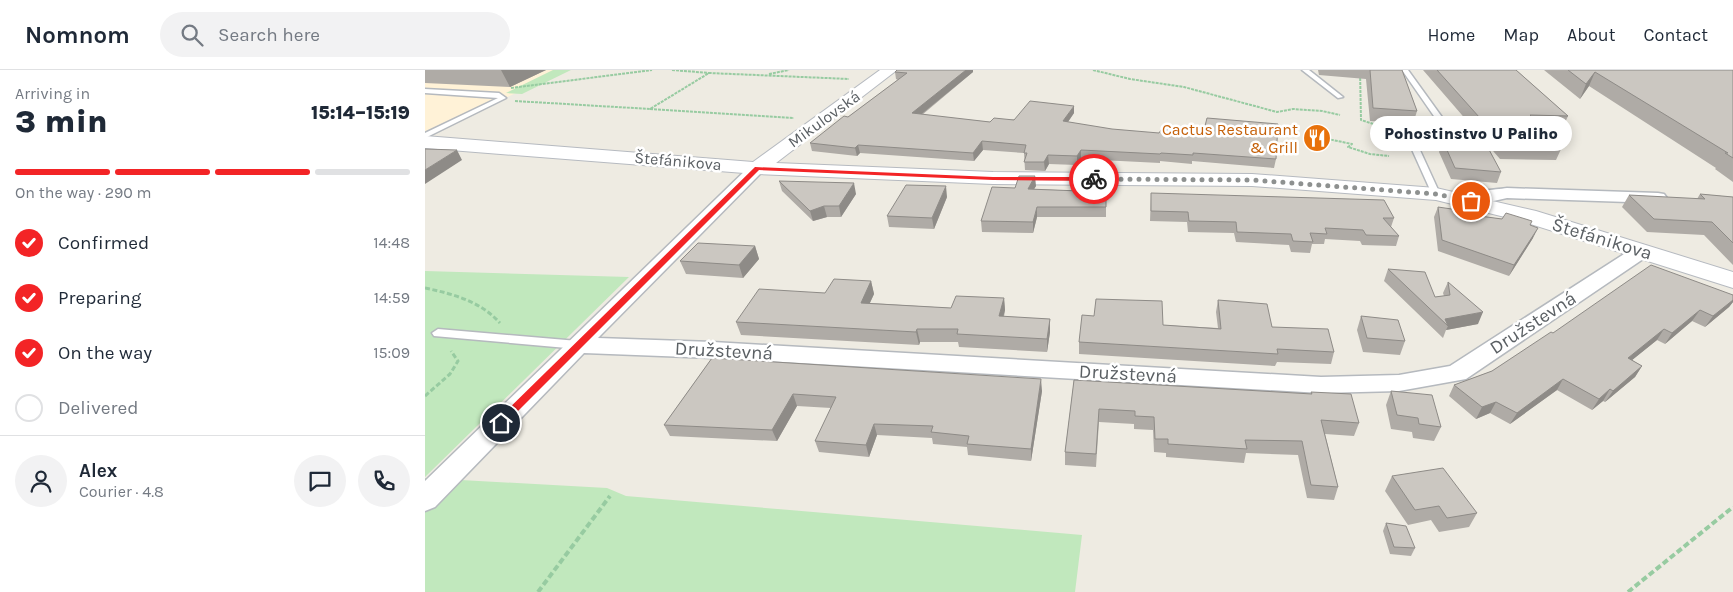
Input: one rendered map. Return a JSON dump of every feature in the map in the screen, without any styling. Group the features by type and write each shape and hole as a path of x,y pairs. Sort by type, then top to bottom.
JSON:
{"street":[{"name":"Mikulovská","path":"757,168 890,70"},
{"name":"Štefánikova","path":"425,142 757,168 993,178 1252,180 1436,194 1528,216 1733,280"},
{"path":"425,499 578,344 757,168"},
{"name":"Štefánikova","path":"1471,201 1507,192 1674,198"},
{"name":"Družstevná","path":"578,344 1321,385 1399,383 1457,373 1643,251"}],"lane":[{"path":"1305,70 1339,97"},
{"path":"1405,70 1440,120 1409,134 1436,194"},
{"path":"425,91 499,95 503,98 425,136"},
{"path":"439,333 578,344"}],"path":[{"path":"513,88 652,70"},
{"path":"672,70 857,80"},
{"path":"764,76 789,70"},
{"path":"1093,70 1129,79 1184,87 1277,112 1293,109 1340,115"},
{"path":"1360,70 1363,79 1361,120 1387,130 1401,130"},
{"path":"650,109 709,73"},
{"path":"499,100 798,118"},
{"path":"1323,138 1352,144 1348,147 1370,154 1389,156"},
{"path":"425,288 466,298 473,302 493,315 512,339"},
{"path":"425,396 450,374 458,361 453,351 445,349"},
{"path":"537,592 610,496"},
{"path":"1627,592 1733,507"}],"shaded area":[{"path":"425,70 564,70 425,135"}],"green space":[{"path":"553,70 571,70 522,94 506,93"},
{"path":"425,271 629,277 425,477"},
{"path":"425,478 607,488 626,496 1082,535 1075,592 425,592"}],"building":[{"path":"897,70 966,70 912,113 990,122 994,118 1014,120 1030,101 1074,106 1063,121 1112,129 1159,133 1163,127 1194,130 1195,126 1205,126 1207,118 1278,124 1276,159 1193,153 1193,155 1081,150 1077,156 1048,155 1044,162 1024,162 1027,153 1024,153 1026,145 982,141 973,153 858,145 855,148 810,143 844,116 848,117 907,73 895,72"},
{"path":"1370,70 1402,70 1417,111 1373,108"},
{"path":"1437,70 1516,70 1568,116 1530,115 1562,147 1505,146"},
{"path":"1568,70 1733,70 1733,158 1725,153 1728,153 1595,72 1586,84"},
{"path":"1443,141 1486,144 1501,172 1455,168"},
{"path":"425,149 457,150 425,170"},
{"path":"1019,176 1035,176 1028,189 1106,192 1106,207 1037,207 1033,222 981,221 992,187 1015,188"},
{"path":"779,181 854,183 839,206 824,206 810,211"},
{"path":"906,185 946,186 932,218 887,216"},
{"path":"1151,193 1384,200 1394,218 1383,218 1399,236 1366,235 1363,230 1325,228 1327,234 1310,233 1313,242 1293,241 1291,234 1237,232 1236,222 1189,221 1188,212 1151,211"},
{"path":"1700,194 1733,197 1733,243 1712,222 1654,219 1629,195 1705,199"},
{"path":"1438,207 1472,212 1472,215 1502,219 1506,213 1532,221 1530,225 1538,228 1514,265 1442,240"},
{"path":"698,243 755,246 739,265 680,261"},
{"path":"1651,265 1733,295 1733,300 1713,316 1700,310 1672,333 1664,329 1628,358 1642,366 1613,391 1610,389 1599,399 1563,379 1517,413 1496,402 1482,407 1454,385 1492,371 1551,332 1553,333"},
{"path":"1388,269 1425,272 1435,297 1450,295 1448,282 1483,312 1445,319 1448,326"},
{"path":"834,279 871,281 861,303 951,308 956,296 1004,298 999,316 1050,319 1047,339 957,334 958,329 917,329 916,332 736,322 759,289 825,293"},
{"path":"1096,299 1162,301 1163,325 1221,329 1218,300 1267,304 1272,327 1328,329 1334,352 1277,349 1278,354 1079,342 1082,315 1094,316"},
{"path":"1361,316 1398,320 1405,341 1367,338"},
{"path":"712,358 1041,379 1031,449 967,444 969,436 931,432 933,426 874,424 866,445 815,441 836,397 793,394 772,430 664,425"},
{"path":"1074,380 1312,394 1311,392 1351,394 1359,423 1321,420 1338,487 1311,485 1302,441 1245,440 1247,449 1168,444 1168,439 1155,439 1154,417 1135,416 1135,411 1099,409 1096,454 1065,452"},
{"path":"1391,391 1432,395 1441,427 1419,424 1418,418 1397,415"},
{"path":"1443,468 1477,513 1447,518 1439,506 1415,510 1392,476"},
{"path":"1386,523 1406,526 1415,548 1394,547"}],"way so far":[{"path":"1094,179 1252,180 1436,194 1471,201"}],"place":[{"name":"Cactus Restaurant & Grill","path":"1317,138"},
{"name":"Pohostinstvo U Paliho","path":"1471,201"}],"route":[{"path":"501,423 578,344 757,168 993,178 1094,179"}]}
